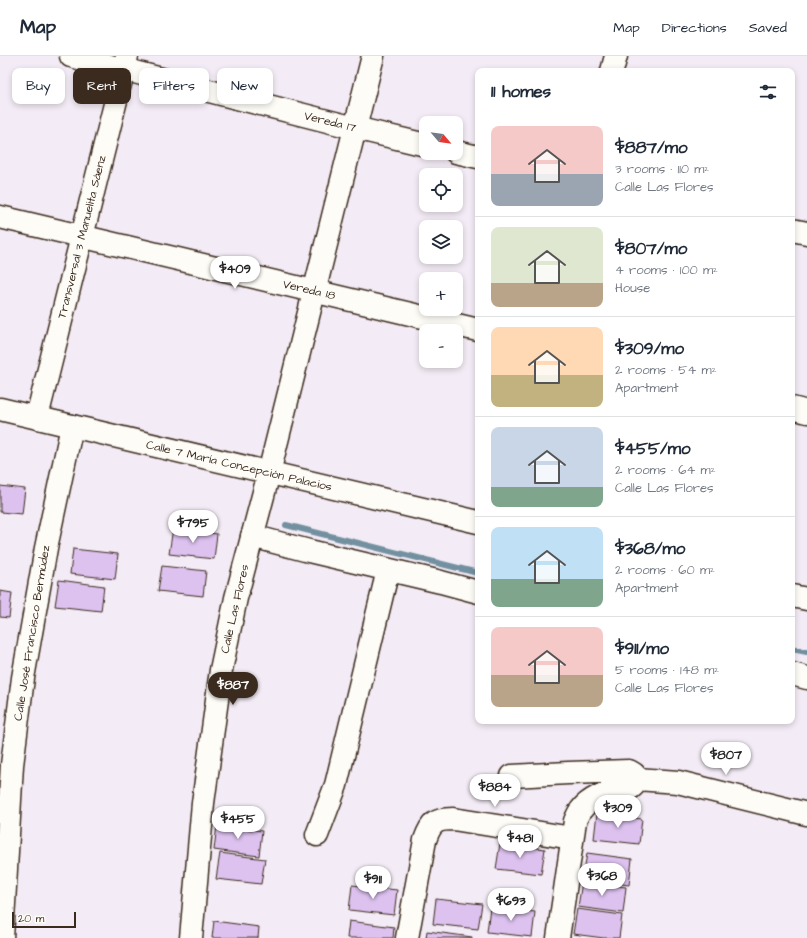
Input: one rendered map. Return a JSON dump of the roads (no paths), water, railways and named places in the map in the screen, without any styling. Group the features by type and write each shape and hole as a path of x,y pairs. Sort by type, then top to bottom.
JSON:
{"street":[{"name":"Vereda 17","path":"71,56 125,62 355,128 419,143"},
{"name":"Calle Las Flores","path":"191,938 203,803 221,670 236,598 269,473 373,56"},
{"path":"613,68 616,56"},
{"name":"Transversal 3 Manuelita Sáenz","path":"37,417 125,62"},
{"path":"463,154 475,156"},
{"name":"Vereda 18","path":"0,217 475,329"},
{"path":"795,231 807,233"},
{"name":"Calle 7 María Concepción Palacios","path":"0,409 475,521"},
{"path":"795,409 807,412"},
{"name":"Calle José Francisco Bermúdez","path":"2,938 12,765 22,686 46,548 72,426"},
{"path":"252,536 475,591"},
{"path":"317,835 336,785 388,570"},
{"path":"795,675 807,678"},
{"path":"512,776 629,771 638,779 678,782 807,814"},
{"path":"558,938 572,838 575,821 580,810 599,796 632,789 638,779"},
{"path":"407,938 425,840 430,828 436,822 444,819 453,819 572,838"}],"waterway":[{"path":"286,525 475,572"},
{"path":"795,650 807,652"}]}
